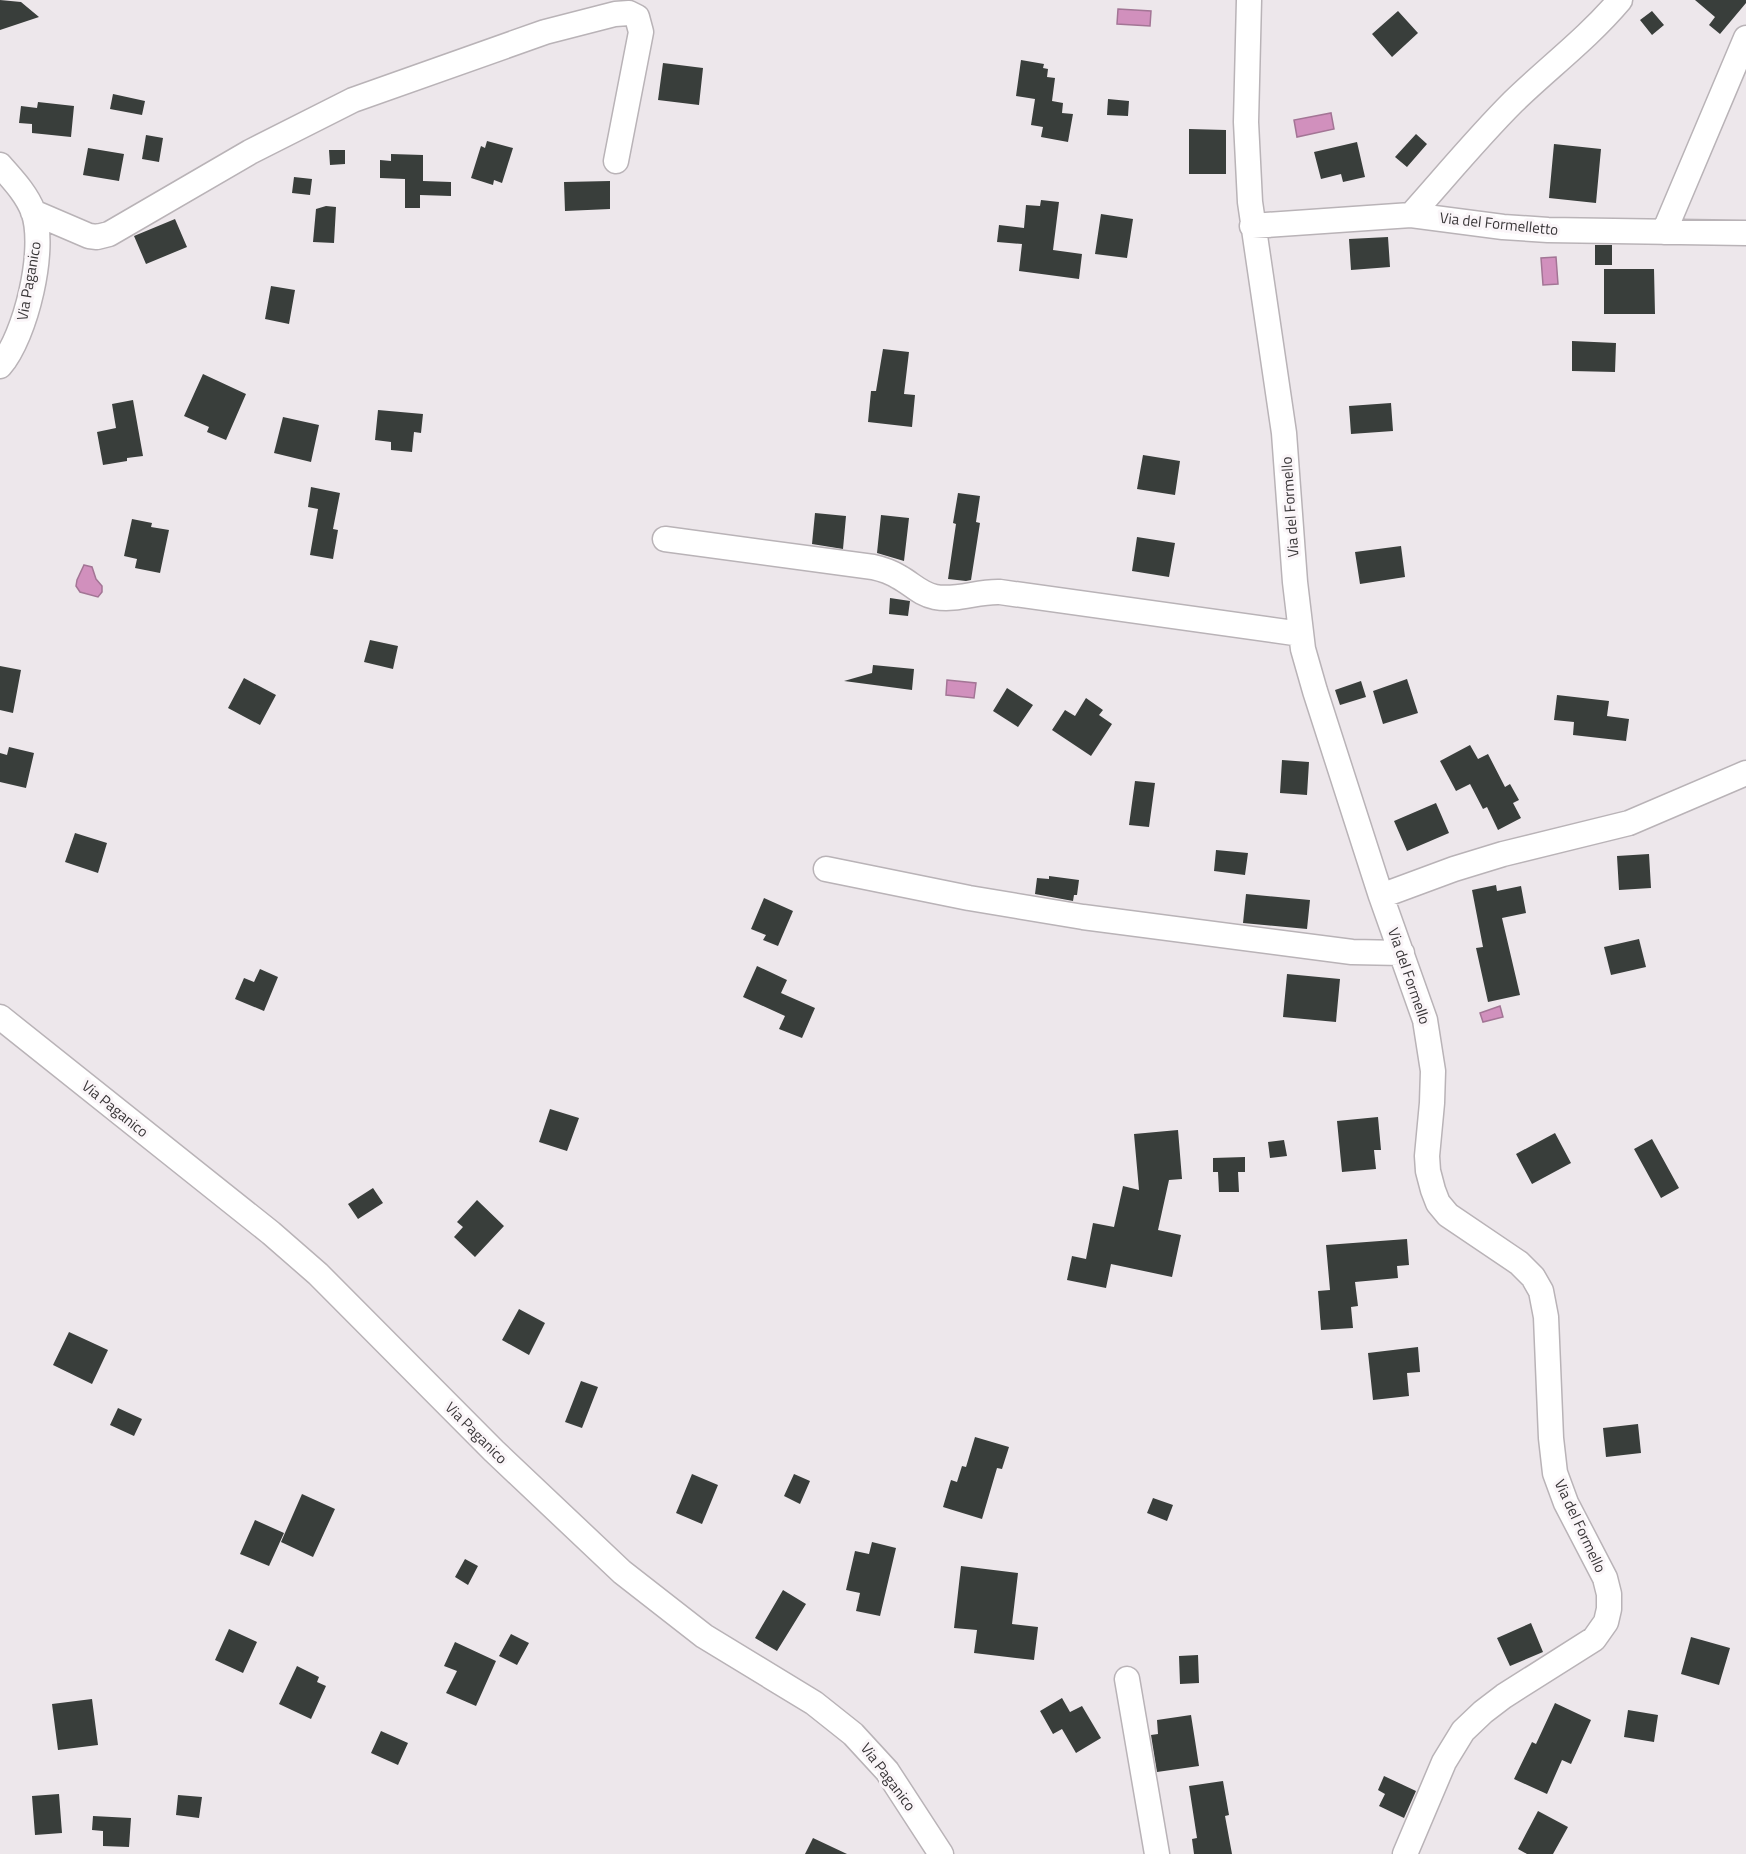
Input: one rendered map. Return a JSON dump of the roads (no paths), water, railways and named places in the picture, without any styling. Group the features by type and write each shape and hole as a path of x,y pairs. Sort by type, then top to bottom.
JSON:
{"street":[{"name":"Via del Formello","path":"1249,0 1246,122 1252,226 1284,433 1300,634 1315,691 1381,896 1422,1007 1432,1056 1433,1095 1427,1156 1431,1184 1438,1203 1448,1215 1519,1263 1533,1277 1541,1291 1546,1317 1550,1426 1555,1473 1566,1503 1605,1578 1609,1601 1606,1622 1594,1639 1504,1696 1463,1731 1444,1762 1405,1854"},
{"path":"1411,215 1495,120 1585,38 1620,0"},
{"path":"33,212 89,236 109,234 250,152 345,104 545,32 615,14 629,13 637,17 641,32 616,161"},
{"path":"1664,232 1746,38"},
{"name":"Via Paganico","path":"0,165 22,192 33,212 37,230 37,249 28,303 15,343 0,366"},
{"name":"Via del Formelletto","path":"1252,226 1411,215 1519,229 1746,233"},
{"path":"665,539 873,567 891,572 921,592 934,596 950,598 982,592 1000,592 1300,634"},
{"path":"1381,896 1495,856 1629,823 1746,773"},
{"path":"826,869 969,898 1083,917 1352,952 1402,954"},
{"name":"Via Paganico","path":"0,1017 301,1258 350,1304 494,1451 622,1572 704,1636 814,1703 854,1734 887,1772 941,1854"},
{"path":"1127,1678 1157,1854"}]}
